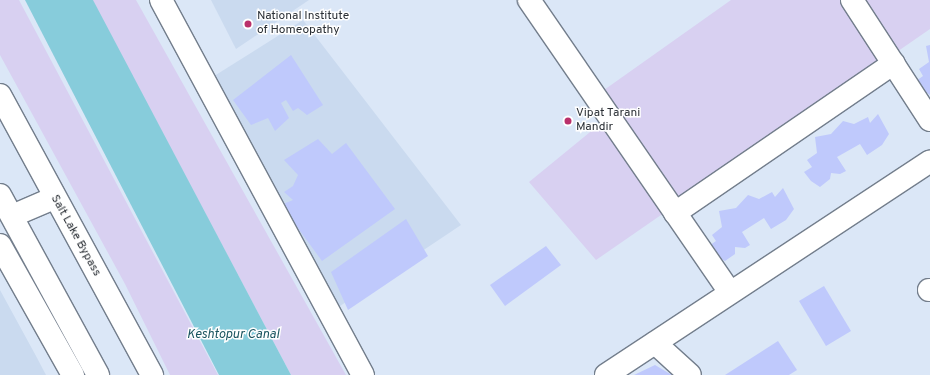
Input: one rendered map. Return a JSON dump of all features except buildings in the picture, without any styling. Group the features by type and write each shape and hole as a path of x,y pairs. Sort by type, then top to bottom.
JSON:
{"street":[{"path":"161,0 363,375"},
{"path":"529,0 730,292"},
{"path":"852,0 930,120"},
{"path":"675,213 894,63"},
{"name":"Salt Lake Bypass","path":"0,95 54,198 152,375"},
{"path":"606,375 930,161"},
{"path":"0,195 98,375"},
{"path":"12,216 54,198"},
{"path":"0,246 44,276"},
{"path":"0,246 73,375"},
{"path":"655,343 690,375"}],"shaded area":[{"path":"0,0 19,0 218,375 170,375 125,284 0,55"},
{"path":"92,0 136,0 346,375 291,375"},
{"name":"National Institute of Homeopathy","path":"211,0 309,0 236,49"},
{"path":"731,0 930,0 930,29 596,260 529,182 617,110 604,90"},
{"path":"303,20 461,225 337,308 211,78"},
{"path":"0,290 36,356 46,375 0,375"}],"water":[{"name":"Keshtopur Canal","path":"25,0 93,0 291,375 219,375"}],"place":[{"name":"National Institute of Homeopathy","path":"248,24"},
{"name":"Vipat Tarani Mandir","path":"568,121"}]}
